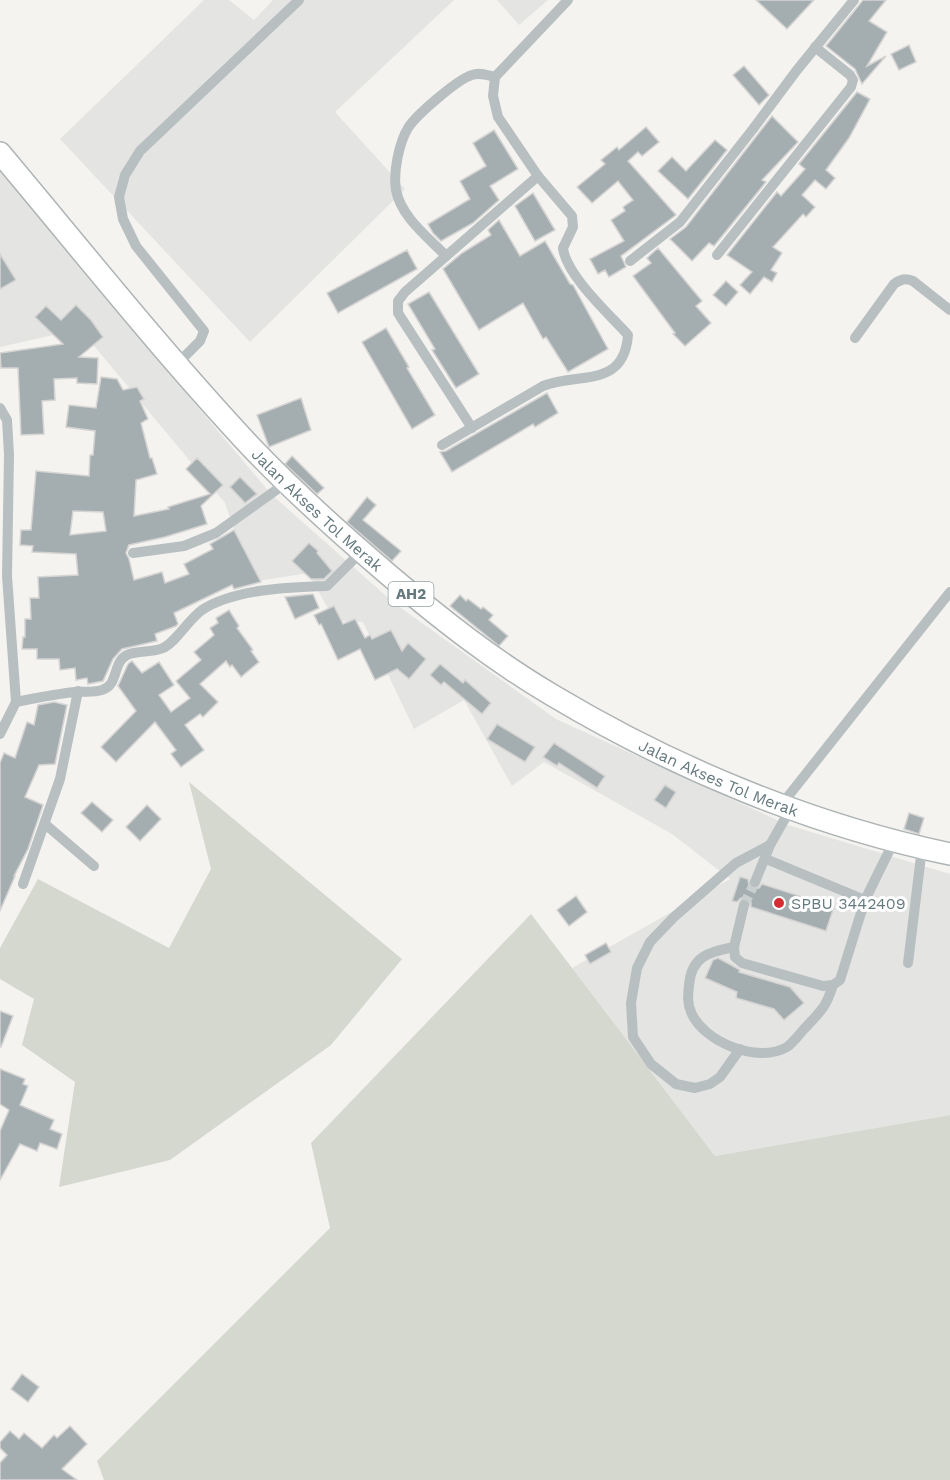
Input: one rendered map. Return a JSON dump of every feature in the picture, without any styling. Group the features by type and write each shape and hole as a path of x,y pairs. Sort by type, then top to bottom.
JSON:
{"highway":[{"name":"Jalan Akses Tol Merak","path":"0,153 215,408 286,483 361,552 461,633 552,695 676,761 786,806 894,841 950,854"}],"street":[{"path":"177,364 200,341 204,331 136,246 123,219 119,197 124,175 140,151 299,0"},
{"path":"442,446 543,386 556,381 603,375 614,367 627,348 628,335 575,275 566,259 563,248 574,220 538,176 498,117 493,96 495,76 568,0"},
{"path":"630,261 680,222 854,0"},
{"path":"717,255 851,87 853,80 850,75 815,47"},
{"path":"446,256 403,210 396,191 395,165 408,128 430,103 471,75 495,76"},
{"path":"472,428 398,313 398,301 405,292 538,176"},
{"path":"855,338 894,284 907,278 950,310"},
{"path":"0,408 7,420 9,455 3,546 16,702"},
{"path":"133,553 184,546 216,533 286,483"},
{"path":"0,734 4,718 16,702 78,691 90,693 104,690 113,681 118,662 125,657 166,647 201,611 220,601 279,588 327,586 361,552"},
{"path":"755,882 786,806 950,592"},
{"path":"23,884 60,779 78,691"},
{"path":"45,824 94,866"},
{"path":"744,905 734,946 735,957 742,963 823,986 833,985 840,980 865,900 894,841"},
{"path":"740,1049 720,1077 710,1084 695,1088 676,1084 651,1064 633,1037 631,1003 637,968 650,942 674,917 736,863 770,845"},
{"path":"908,963 922,848"},
{"path":"766,859 865,900"},
{"path":"734,946 711,953 695,965 690,979 688,1003 692,1015 721,1043 760,1052 775,1051 787,1046 826,1006 833,985"}],"shaded area":[{"path":"204,0 229,0 254,20 273,0 454,0 335,112 405,189 250,342 60,139"},
{"path":"497,0 548,0 519,25"},
{"path":"0,172 271,494 394,603 556,719 788,825 950,874 950,1115 715,1156 572,968 730,879 672,834 544,762 512,786 464,700 414,729 363,622 335,621 308,573 252,582 225,503 80,329 0,347"},
{"path":"189,782 402,959 331,1045 170,1160 59,1187 75,1082 22,1045 34,999 0,979 0,948 38,879 169,948 211,869"},
{"path":"531,914 715,1156 950,1115 950,1480 104,1480 97,1461 330,1228 311,1143"}],"building":[{"path":"756,0 814,0 787,29"},
{"path":"863,0 886,0 869,21 887,32 867,66 886,56 862,84 855,69 826,46"},
{"path":"909,45 916,62 899,70 891,54"},
{"path":"744,66 769,95 759,105 733,75"},
{"path":"857,92 870,99 849,138 826,170 835,178 826,189 815,180 802,195 815,207 806,217 803,214 773,247 782,253 771,270 777,273 772,282 764,277 750,294 740,285 752,272 727,255 777,192 781,196 805,169 799,164"},
{"path":"772,116 798,142 762,180 766,182 714,246 709,243 692,261 670,239 686,227"},
{"path":"646,127 659,142 642,156 638,152 628,161 676,215 621,256 626,267 609,277 605,270 598,274 590,259 624,241 611,220 625,211 623,207 633,200 618,181 592,203 577,187 605,164 601,160 617,147 619,150"},
{"path":"494,130 518,169 490,186 499,200 473,223 441,241 428,224 470,199 460,181 486,166 473,143"},
{"path":"715,140 727,150 688,199 658,171 672,157 686,171"},
{"path":"533,193 555,230 535,241 515,206"},
{"path":"499,220 520,256 545,241 570,284 573,285 608,349 568,372 546,337 543,339 523,303 479,330 443,269 462,253 491,235 488,230"},
{"path":"658,248 702,301 696,306 711,323 685,346 673,334 675,333 633,276 651,263 647,258"},
{"path":"407,250 417,269 338,313 327,293"},
{"path":"0,254 16,280 0,289"},
{"path":"726,281 738,292 726,306 713,295"},
{"path":"429,292 479,374 456,388 432,350 435,349 408,304"},
{"path":"76,305 103,337 79,357 98,358 97,384 77,383 77,378 54,379 55,400 42,401 44,434 21,435 18,368 1,368 0,353 63,344 35,317 46,306 61,320"},
{"path":"386,328 435,415 412,429 362,342"},
{"path":"101,377 117,379 123,390 137,387 144,399 140,401 148,419 141,423 150,458 152,458 157,474 136,480 134,516 169,509 168,507 210,494 186,469 197,458 223,485 201,506 207,524 129,545 126,553 134,580 162,572 165,583 189,574 184,564 213,549 210,544 234,530 261,582 234,589 232,585 174,613 178,624 176,626 155,634 157,641 122,649 113,659 103,681 88,684 87,678 76,680 75,668 60,670 59,659 37,659 37,649 22,649 25,619 31,619 30,598 39,598 38,577 78,575 76,554 32,552 33,546 20,545 21,530 31,530 36,471 89,476 95,431 66,427 69,405 96,408","holes":["73,511 103,512 106,531 70,535"]},
{"path":"547,393 558,413 535,427 533,424 452,472 440,452 446,451"},
{"path":"301,398 311,430 269,447 257,415"},
{"path":"292,456 324,488 317,494 285,464"},
{"path":"240,477 257,494 245,503 230,487"},
{"path":"367,497 376,505 363,520 401,551 392,561 347,522"},
{"path":"309,543 318,551 317,553 332,571 324,579 311,579 292,561"},
{"path":"313,594 319,608 295,619 285,597"},
{"path":"460,595 466,601 468,599 493,615 489,620 508,636 499,646 450,606"},
{"path":"334,606 343,624 355,619 365,638 370,635 372,639 391,630 402,651 408,643 426,659 409,679 397,669 375,680 360,649 338,660 321,624 319,625 314,615"},
{"path":"229,610 239,626 237,628 259,662 241,677 226,661 200,684 218,702 203,717 200,714 185,725 204,750 181,767 171,754 176,750 155,722 116,762 101,747 136,711 118,686 128,664 132,661 142,673 159,662 174,685 159,695 171,712 190,698 176,681 201,660 194,652 214,635 210,628 218,623 216,618"},
{"path":"440,664 463,683 465,680 491,703 482,714 444,682 441,685 430,675"},
{"path":"54,702 67,705 55,764 39,765 25,797 43,805 28,849 0,911 0,763 4,753 15,758 27,722 34,725 38,705"},
{"path":"497,724 535,747 525,762 487,739"},
{"path":"554,743 605,776 597,788 559,763 557,766 543,757"},
{"path":"665,785 676,792 666,808 654,800"},
{"path":"92,802 113,820 102,832 81,813"},
{"path":"147,805 161,819 140,841 126,827"},
{"path":"909,813 924,818 919,834 904,829"},
{"name":"SPBU 3442409","path":"740,877 748,879 749,886 753,889 759,888 762,884 834,907 826,931 751,907 751,902 746,898 741,898 737,902 732,901"},
{"path":"576,896 587,912 569,926 557,910"},
{"path":"606,943 611,952 590,964 585,955"},
{"path":"718,958 740,970 739,972 790,987 804,1003 784,1020 774,1009 736,998 737,992 705,978 713,960"},
{"path":"0,1011 13,1016 1,1047 0,1047"},
{"path":"0,1069 25,1079 23,1084 28,1086 20,1105 54,1120 50,1129 62,1134 57,1149 40,1143 37,1151 20,1144 0,1180 0,1131 9,1110 0,1104"},
{"path":"22,1374 39,1387 28,1402 11,1389"},
{"path":"70,1426 87,1444 62,1469 77,1480 0,1480 0,1463 7,1455 0,1448 0,1442 10,1431 19,1439 24,1433 42,1448 54,1435 57,1438"}],"tunnel":[{"path":"744,905 755,882"}],"place":[{"name":"SPBU 3442409","path":"779,903"}]}
